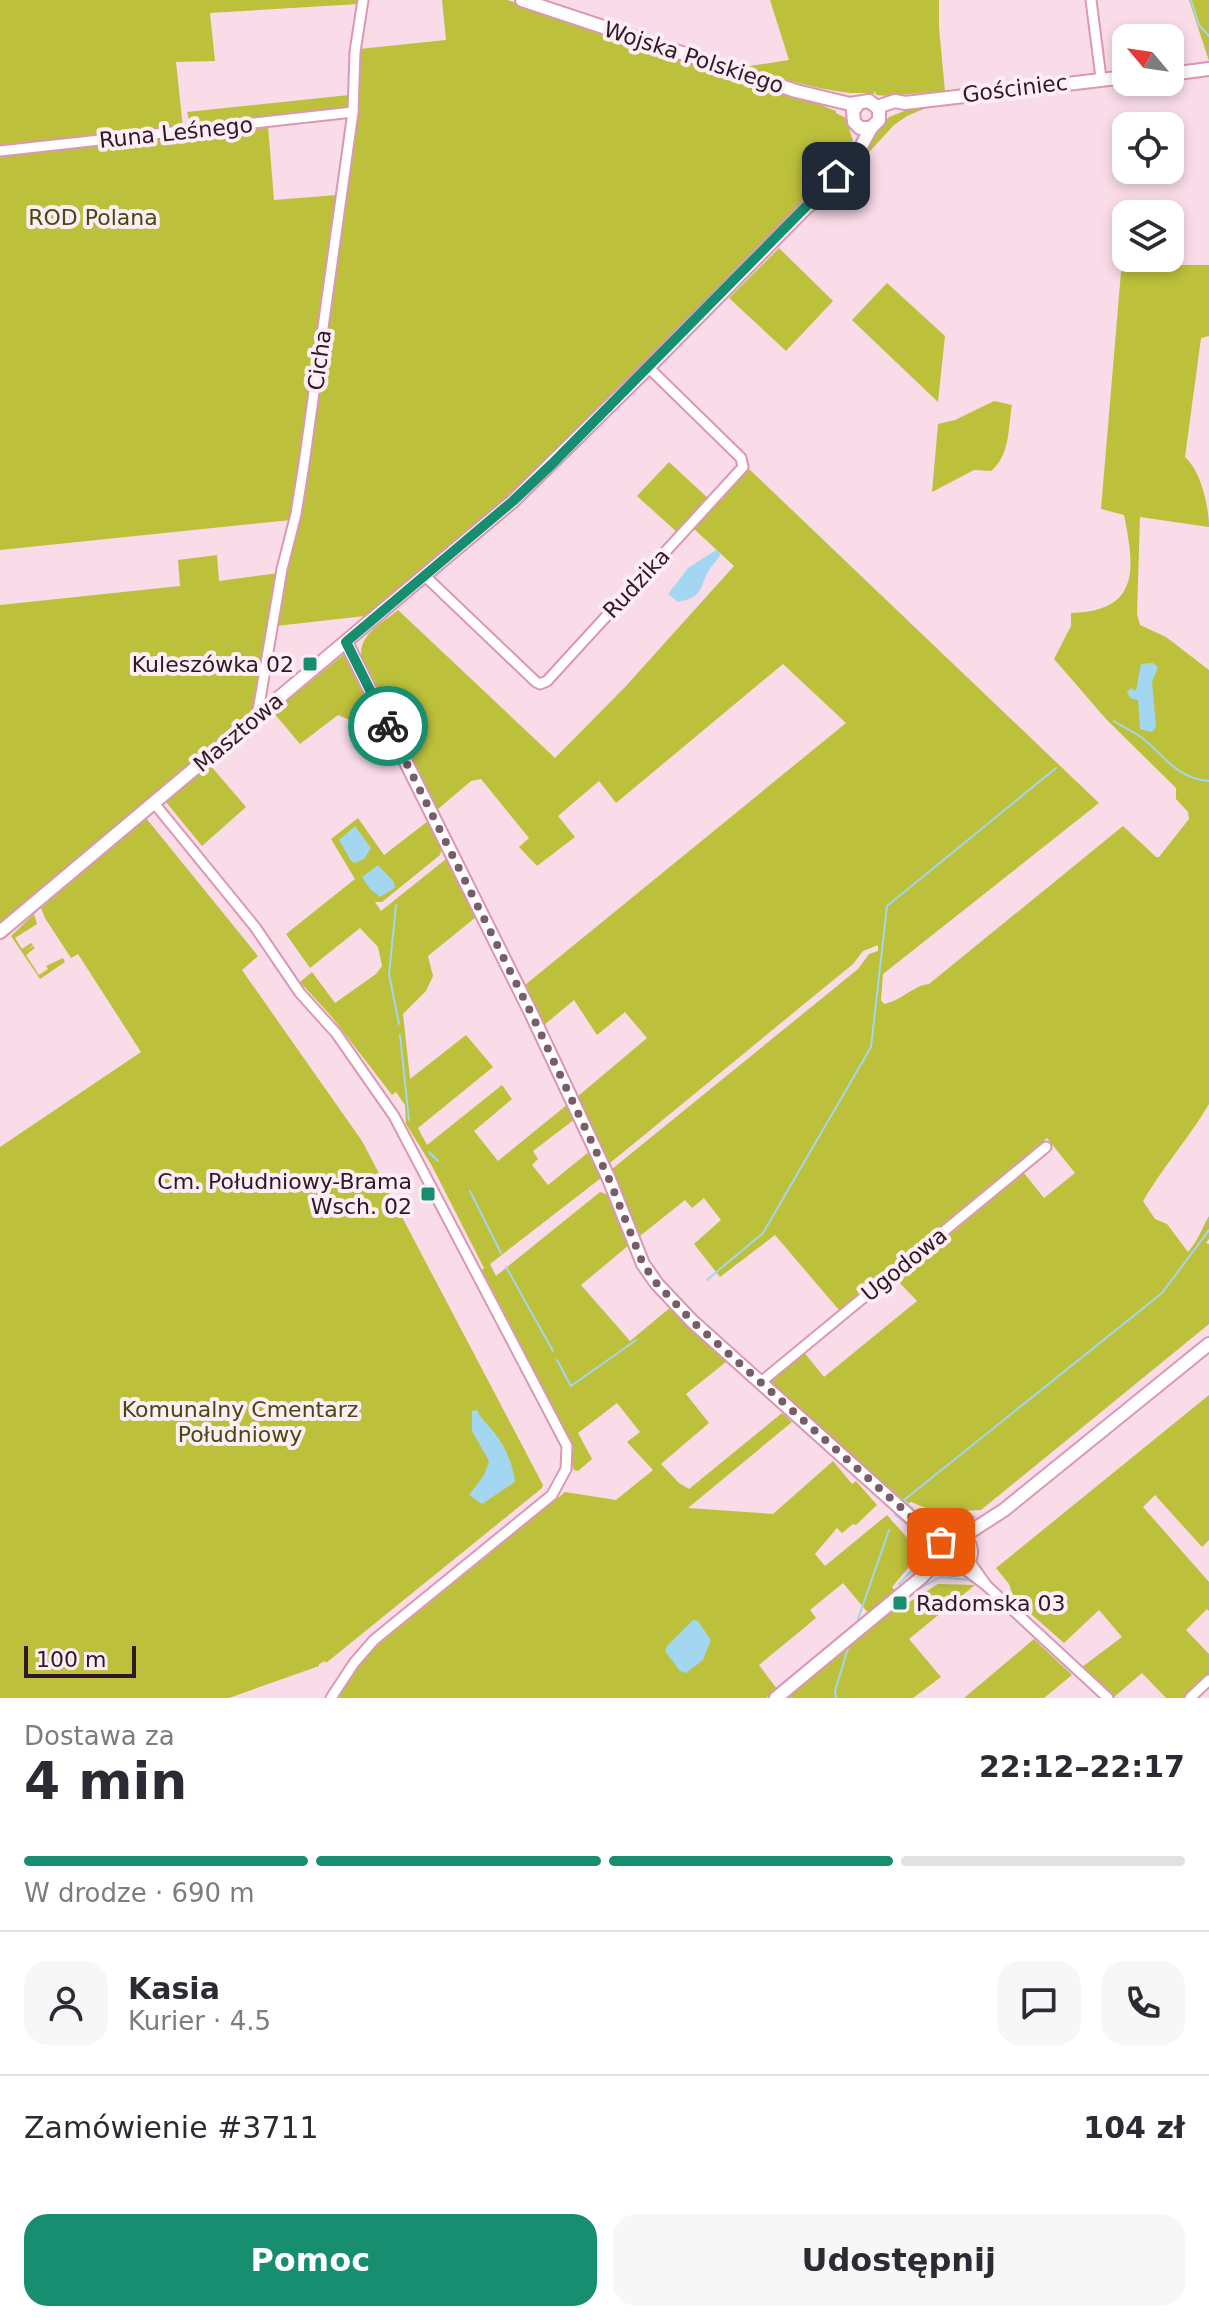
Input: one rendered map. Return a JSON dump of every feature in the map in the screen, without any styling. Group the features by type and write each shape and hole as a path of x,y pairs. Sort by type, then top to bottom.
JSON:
{"street":[{"name":"Cicha","path":"257,717 282,569 296,514 304,464 353,112 355,52 363,0"},
{"name":"Wojska Polskiego","path":"522,0 855,109"},
{"path":"1091,0 1101,78"},
{"path":"1184,72 1209,69"},
{"name":"Gościniec","path":"879,112 905,103 1112,78"},
{"path":"869,101 879,112 877,124 866,128 854,122 855,109 869,101"},
{"name":"Runa Leśnego","path":"0,151 353,112"},
{"name":"Masztowa","path":"0,932 513,501 649,368 851,160 866,128"},
{"name":"Rudzika","path":"425,576 536,682 547,681 743,467 741,458 649,368"},
{"path":"346,642 538,1028 609,1179 643,1264 657,1284 692,1321 918,1524 942,1552 953,1569 965,1564 971,1553 966,1541 952,1535 942,1552 922,1577 776,1698"},
{"path":"154,803 255,927 300,993 336,1033 394,1116 567,1446 566,1469 552,1495 374,1640 331,1698"},
{"name":"Ugodowa","path":"761,1382 1046,1147"},
{"path":"966,1541 1209,1344"},
{"path":"965,1564 1108,1698"},
{"path":"1190,1698 1209,1680"}],"green space":[{"path":"0,0 359,0 359,4 210,13 215,61 176,62 183,128 0,150"},
{"path":"442,0 507,0 808,100 846,118 853,141 838,167 539,470 365,616 276,626 299,514 359,49 446,40"},
{"path":"770,0 939,0 945,91 888,96 876,95 875,91 874,94 846,93 750,69 750,66 789,60"},
{"path":"1189,0 1209,0 1209,61"},
{"path":"349,95 348,110 196,127 187,112"},
{"path":"938,103 894,125 814,212 812,210 864,156 875,133 889,117 915,107"},
{"name":"ROD Polana","path":"268,126 274,200 337,195 291,520 0,550 0,155"},
{"path":"779,248 833,301 786,351 729,298"},
{"path":"1184,265 1209,265 1209,336 1201,338 1185,457 1196,471 1203,490 1209,527 1140,517 1137,614 1140,625 1166,637 1209,670 1209,1104 1143,1201 1155,1219 1167,1224 1188,1252 1209,1216 1209,1239 1206,1243 1209,1244 1209,1324 981,1510 936,1512 911,1502 908,1504 770,1385 770,1379 803,1351 824,1377 917,1301 896,1279 1024,1173 1044,1198 1075,1173 1047,1138 839,1310 775,1235 720,1277 694,1244 721,1220 704,1198 692,1208 685,1200 640,1236 612,1169 858,969 869,954 878,951 878,945 863,951 853,964 610,1163 577,1097 647,1038 625,1012 597,1035 574,1000 544,1025 525,985 846,723 783,664 616,803 599,781 558,816 575,837 537,866 519,847 529,838 481,779 471,781 437,810 362,660 361,652 371,631 398,610 555,758 626,686 734,566 693,528 748,468 1099,803 883,974 881,1000 884,1004 929,984 1123,826 1159,857 1189,819 1188,812 1176,799 1176,788 1106,719 1054,659 1071,626 1071,613 1110,604 1128,584 1130,553 1124,515 1101,509 1121,272 1184,272"},
{"path":"887,283 945,336 938,402 852,320"},
{"path":"994,401 1012,405 1002,458 991,471 974,470 932,492 938,424 955,420"},
{"path":"669,462 710,500 679,534 637,496"},
{"path":"217,555 219,581 279,573 256,708 0,923 0,605 180,586 178,560"},
{"path":"344,654 373,712 355,722 338,715 300,744 273,712"},
{"path":"210,765 246,807 202,846 166,802"},
{"name":"Komunalny Cmentarz Południowy","path":"146,818 258,956 242,970 362,1141 543,1485 319,1666 229,1698 0,1698 0,1147 141,1052 78,954 71,958 41,908"},
{"path":"358,818 384,855 428,821 442,848 440,855 382,902 375,902 381,911 446,859 476,917 428,956 433,976 426,991 403,1014 410,1079 466,1035 493,1067 418,1128 427,1145 502,1085 512,1099 474,1131 498,1161 568,1104 575,1119 533,1151 538,1159 532,1165 548,1185 590,1151 601,1178 490,1264 496,1276 600,1192 609,1195 629,1245 581,1285 630,1341 671,1307 726,1362 686,1394 709,1423 661,1464 689,1489 782,1413 792,1422 688,1508 773,1514 833,1461 852,1484 856,1481 877,1505 856,1525 842,1533 837,1528 815,1554 825,1566 887,1515 910,1541 913,1562 892,1587 896,1592 869,1614 843,1583 810,1610 816,1618 759,1665 777,1689 766,1698 339,1698 357,1662 565,1492 616,1500 653,1470 627,1442 640,1432 617,1403 578,1433 592,1459 578,1471 574,1470 571,1441 432,1166 406,1124 405,1105 396,1092 392,1095 331,1016 300,982 312,972 335,1003 376,974 382,966 378,947 360,928 310,968 286,934 355,879 331,839"},
{"path":"34,914 37,924 15,938 22,949 31,943 33,945 24,952 33,946 35,948 26,955 39,975 48,969 46,966 63,958 65,962 40,979 11,936"},
{"path":"1209,1395 1209,1540 1202,1547 1155,1495 1143,1507 1209,1582 1209,1611 1207,1609 1186,1630 1209,1654 1209,1674 1185,1698 1166,1698 1142,1673 1114,1697 1082,1667 1122,1637 1099,1610 1064,1643 1014,1599 1009,1584 996,1568"},
{"path":"938,1584 975,1585 909,1639 941,1677 913,1698 785,1698 902,1600 906,1604"},
{"path":"1034,1639 1072,1675 1044,1698 964,1698"}],"water":[{"path":"716,550 721,553 697,594 678,602 668,594 688,568"},
{"path":"1153,663 1158,667 1152,682 1156,727 1152,732 1140,729 1138,700 1130,698 1127,692 1131,688 1136,691 1141,664"},
{"path":"355,826 371,848 364,859 355,863 339,840"},
{"path":"378,865 394,882 395,888 380,897 362,877"},
{"path":"477,1410 505,1449 515,1482 482,1504 469,1495 484,1475 489,1461 472,1431 472,1411"},
{"path":"693,1620 698,1621 711,1640 703,1660 686,1673 680,1671 665,1651"}],"waterway":[{"path":"1191,0 1199,25 1209,36"},
{"path":"1114,721 1141,737 1179,771 1209,781"},
{"path":"707,1280 763,1233 871,1047 887,906 1056,768"},
{"path":"396,905 389,974 399,1024"},
{"path":"400,1035 409,1120"},
{"path":"429,1152 438,1161"},
{"path":"470,1191 501,1253"},
{"path":"913,1509 904,1500 1162,1293 1209,1230"},
{"path":"506,1267 553,1351"},
{"path":"557,1360 571,1386 636,1340"},
{"path":"895,1515 908,1525"},
{"path":"923,1515 933,1519 975,1517"},
{"path":"858,1619 889,1530"},
{"path":"899,1584 923,1559 923,1553"},
{"path":"921,1588 940,1577 969,1580 977,1585"},
{"path":"991,1597 1031,1633"},
{"path":"1037,1639 1071,1672"},
{"path":"836,1698 835,1691 849,1645"}],"way so far":[{"path":"388,726 532,1015 609,1179 643,1264 657,1284 692,1321 918,1524 944,1539 941,1542"}],"place":[{"name":"Kuleszówka 02","path":"310,664"},
{"name":"Cm. Południowy-Brama Wsch. 02","path":"428,1194"},
{"name":"Radomska 03","path":"900,1603"}],"route":[{"path":"388,726 346,642 513,501 552,464 836,176"}]}
